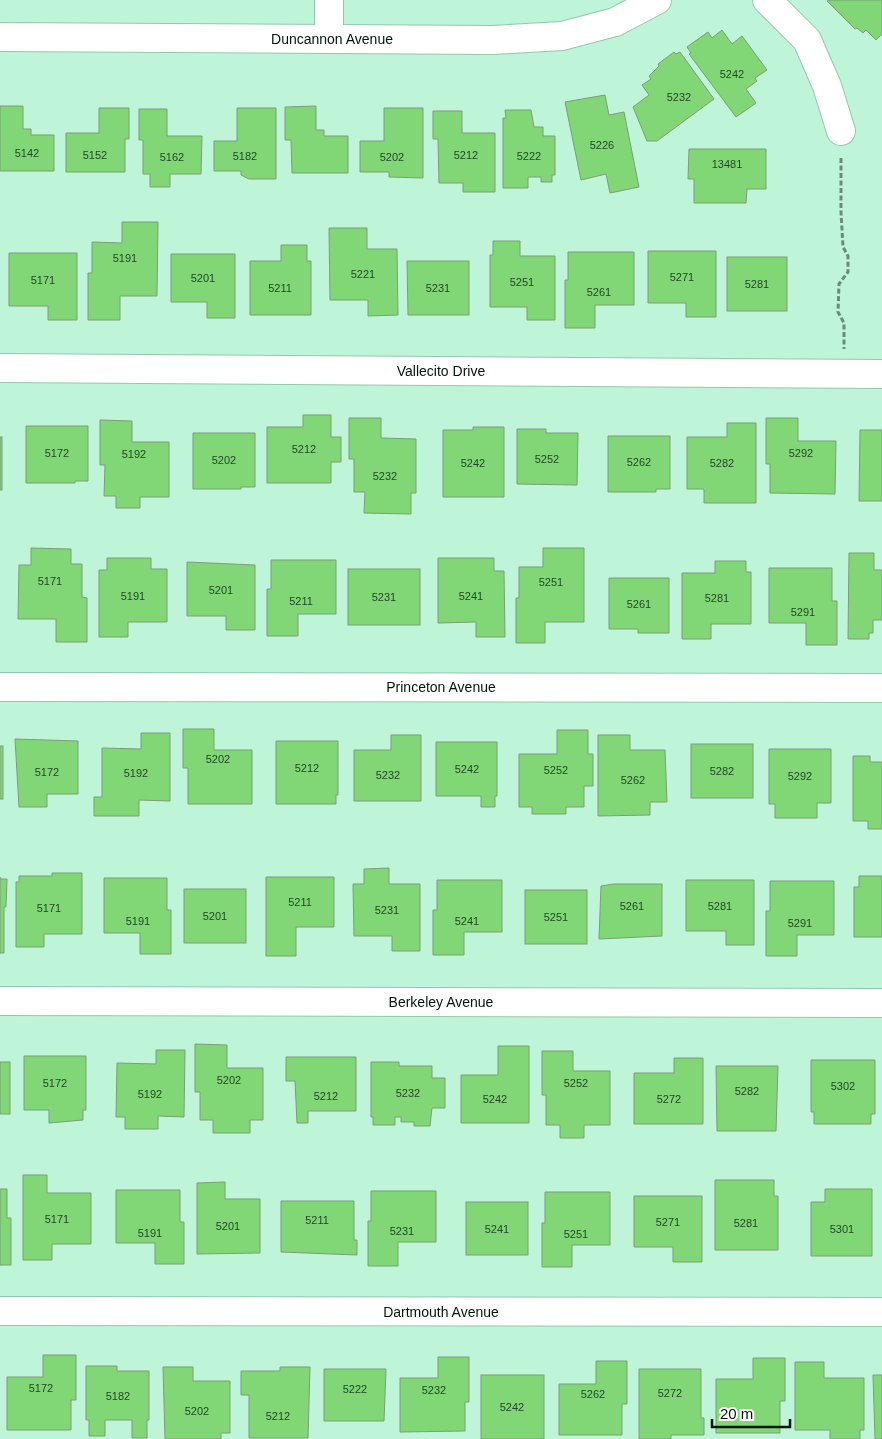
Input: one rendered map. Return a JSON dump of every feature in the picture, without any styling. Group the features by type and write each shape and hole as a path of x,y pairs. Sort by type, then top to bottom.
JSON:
{"street":[{"path":"329,0 329,39"},
{"name":"Duncannon Avenue","path":"0,37 493,40 562,36 615,22 657,0"},
{"path":"767,0 807,40 827,86 841,131"},
{"name":"Vallecito Drive","path":"0,368 882,374"},
{"name":"Princeton Avenue","path":"0,687 882,688"},
{"name":"Berkeley Avenue","path":"0,1001 882,1003"},
{"name":"Dartmouth Avenue","path":"0,1311 882,1312"}],"path":[{"path":"841,131 841,212 843,246 848,256 848,272 839,284 838,312 844,322 845,374"}],"building":[{"path":"882,0 882,34 876,40 866,30 863,33 857,28 855,29 827,1"},
{"path":"722,30 732,44 742,36 767,70 755,78 757,81 746,89 756,103 736,117 689,54 691,53 687,47 708,32 712,38"},
{"path":"674,52 676,54 680,52 714,99 657,141 647,141 633,107 649,95 642,85 651,79 649,76 659,66 658,64"},
{"path":"605,95 609,115 624,112 639,187 610,193 606,174 581,180 565,102"},
{"path":"0,106 23,106 23,129 31,129 31,135 54,135 54,171 0,171"},
{"path":"316,106 316,130 324,130 324,136 348,136 348,173 292,173 291,140 285,140 285,107"},
{"path":"99,108 129,108 129,139 125,139 125,172 66,172 66,133 99,133"},
{"path":"237,108 276,108 276,179 249,179 241,175 241,171 214,171 214,141 237,141"},
{"path":"384,108 423,108 423,178 389,177 389,172 360,172 360,141 384,141"},
{"path":"139,109 167,109 167,136 202,136 201,174 170,174 170,187 150,187 150,174 143,174 143,140 139,140"},
{"path":"505,110 531,110 534,127 543,127 543,136 555,136 555,175 552,175 552,182 541,182 541,177 528,177 528,188 503,188 503,118 506,118"},
{"path":"433,111 462,111 462,133 495,133 495,192 463,192 463,183 439,183 438,139 433,139"},
{"path":"689,149 766,149 766,189 747,189 746,203 694,203 694,179 688,179"},
{"path":"122,222 158,222 157,296 120,296 120,320 88,320 88,273 92,273 92,242 122,243"},
{"path":"329,228 367,228 367,249 397,249 398,315 368,316 368,300 330,300"},
{"path":"493,241 520,241 520,256 555,256 555,320 527,320 527,307 490,307 490,255 493,255"},
{"path":"281,245 307,245 307,261 311,261 311,315 250,315 250,261 281,261"},
{"path":"648,251 716,251 716,317 686,317 686,303 648,303"},
{"path":"568,252 634,252 634,305 595,305 595,328 565,328 565,280 568,280"},
{"path":"9,253 77,253 77,320 48,320 48,306 9,306"},
{"path":"171,254 235,254 235,318 207,318 207,302 171,302"},
{"path":"727,257 787,257 787,311 727,311"},
{"path":"407,261 469,261 469,315 408,315"},
{"path":"303,415 331,415 331,437 341,437 341,462 331,462 331,483 267,483 267,427 303,427"},
{"path":"349,418 381,418 381,438 416,439 416,493 411,493 411,514 364,513 365,492 354,492 354,459 349,459"},
{"path":"766,418 798,418 798,441 836,441 835,494 770,493 770,464 766,464"},
{"path":"100,420 132,421 132,442 169,442 169,497 140,497 140,508 116,508 116,496 104,496 105,465 100,465"},
{"path":"727,423 756,423 756,503 704,503 704,489 687,489 687,437 727,437"},
{"path":"26,426 88,426 88,481 75,481 75,483 26,483"},
{"path":"473,427 504,427 504,497 443,497 443,430 473,430"},
{"path":"517,429 546,429 546,433 578,433 577,485 517,484"},
{"path":"860,430 882,430 882,501 859,501"},
{"path":"193,433 255,433 255,487 241,487 241,489 193,489"},
{"path":"608,436 670,436 670,489 656,489 656,492 608,492"},
{"path":"0,437 2,437 2,490 0,490"},
{"path":"31,548 71,549 71,564 82,564 82,597 87,598 87,642 56,642 56,619 18,619 19,565 31,565"},
{"path":"543,548 584,548 584,622 545,622 545,643 516,643 516,598 519,598 519,567 543,567"},
{"path":"849,553 874,553 874,570 882,570 882,620 873,620 873,633 869,633 869,639 848,639"},
{"path":"107,558 151,558 151,569 167,569 167,622 128,622 128,637 99,637 99,570 107,570"},
{"path":"438,558 494,558 494,571 504,571 505,637 476,637 476,622 438,623"},
{"path":"271,560 336,560 336,614 298,614 298,636 267,636 267,589 271,589"},
{"path":"715,561 746,561 746,572 751,572 751,624 711,624 711,639 682,639 682,573 715,573"},
{"path":"187,562 255,565 255,630 226,630 226,616 187,616"},
{"path":"769,568 832,568 832,601 837,601 837,645 806,645 806,623 769,623"},
{"path":"348,569 420,569 420,625 348,625"},
{"path":"609,578 669,578 669,633 638,633 638,629 609,629"},
{"path":"183,729 214,729 214,750 252,750 252,804 188,804 188,768 183,768"},
{"path":"557,730 588,730 588,754 593,754 593,786 584,786 584,807 566,807 566,814 532,814 532,807 519,807 519,754 557,754"},
{"path":"141,733 170,733 170,801 139,800 139,816 94,816 94,797 102,797 102,748 141,749"},
{"path":"391,735 421,735 421,801 354,801 354,750 391,750"},
{"path":"598,735 630,735 630,750 665,750 667,802 650,802 650,815 598,816"},
{"path":"15,739 78,741 78,794 47,794 47,807 19,807"},
{"path":"276,741 338,741 338,795 336,795 336,804 276,804"},
{"path":"436,742 497,742 497,796 495,796 495,807 481,807 481,796 436,796"},
{"path":"691,744 753,744 753,798 691,798"},
{"path":"0,746 3,746 3,799 0,799"},
{"path":"769,749 831,749 831,803 817,803 817,818 775,818 775,804 769,804"},
{"path":"853,756 870,756 870,762 882,762 882,829 868,829 868,821 853,821"},
{"path":"389,868 389,884 420,884 420,951 392,951 392,936 354,936 353,884 364,884 364,869"},
{"path":"52,873 82,873 82,934 44,934 44,947 16,947 16,882 19,882 19,876 52,876"},
{"path":"859,876 882,876 882,937 854,937 854,887 859,887"},
{"path":"266,877 334,877 334,927 296,927 296,956 266,956"},
{"path":"104,878 167,878 167,910 171,910 171,954 140,954 140,933 104,933"},
{"path":"0,879 7,879 6,907 4,907 4,953 0,953"},
{"path":"437,880 502,880 502,932 464,932 464,955 433,955 433,910 437,910"},
{"path":"686,880 754,880 754,945 726,945 726,931 686,931"},
{"path":"770,881 834,881 834,935 797,935 797,956 766,956 766,911 770,911"},
{"path":"614,884 662,884 662,936 599,939 601,886"},
{"path":"184,889 246,889 246,943 184,943"},
{"path":"525,890 587,890 587,944 525,944"},
{"path":"195,1044 227,1045 227,1068 263,1068 263,1120 250,1120 250,1133 213,1133 213,1120 200,1120 200,1092 195,1092"},
{"path":"498,1046 529,1046 529,1123 461,1123 461,1075 498,1075"},
{"path":"156,1050 185,1050 184,1117 158,1116 158,1129 125,1129 125,1117 116,1117 117,1063 156,1064"},
{"path":"542,1051 573,1051 573,1071 610,1071 610,1125 584,1125 584,1138 560,1138 560,1125 546,1125 546,1095 542,1095"},
{"path":"24,1056 86,1056 86,1110 83,1110 83,1120 49,1123 49,1110 24,1110"},
{"path":"286,1057 356,1057 356,1111 308,1111 308,1123 297,1123 295,1081 286,1081"},
{"path":"674,1058 703,1058 703,1124 634,1124 634,1073 674,1073"},
{"path":"811,1060 875,1060 875,1114 871,1114 871,1124 814,1124 814,1112 811,1112"},
{"path":"0,1062 10,1062 10,1114 0,1114"},
{"path":"371,1062 399,1062 399,1066 432,1066 432,1078 445,1078 445,1108 432,1108 430,1126 414,1126 414,1122 401,1122 401,1117 395,1117 395,1125 373,1125 373,1117 371,1117"},
{"path":"716,1066 778,1066 776,1131 717,1131"},
{"path":"23,1175 47,1175 47,1193 91,1193 91,1244 52,1244 52,1260 23,1260"},
{"path":"715,1180 774,1180 774,1196 778,1196 778,1250 715,1250"},
{"path":"225,1182 225,1199 260,1199 260,1253 197,1254 197,1183"},
{"path":"0,1189 7,1189 7,1218 11,1218 11,1265 0,1265"},
{"path":"825,1189 872,1189 872,1256 811,1256 811,1202 825,1202"},
{"path":"116,1190 180,1190 180,1222 184,1222 184,1264 155,1264 155,1243 116,1243"},
{"path":"371,1191 436,1191 436,1242 398,1242 398,1266 368,1266 368,1221 371,1221"},
{"path":"545,1192 610,1192 610,1245 572,1245 572,1267 542,1267 542,1223 545,1223"},
{"path":"634,1196 702,1196 702,1262 673,1262 673,1247 634,1247"},
{"path":"281,1201 354,1201 354,1240 357,1240 357,1255 281,1252"},
{"path":"466,1202 528,1202 528,1255 466,1255"},
{"path":"43,1355 76,1355 76,1400 71,1400 71,1430 7,1430 7,1377 43,1377"},
{"path":"438,1357 469,1357 469,1402 465,1402 465,1431 400,1432 400,1378 438,1378"},
{"path":"753,1358 785,1358 785,1401 780,1401 780,1433 716,1433 716,1379 753,1379"},
{"path":"596,1361 627,1361 627,1404 622,1404 622,1435 559,1435 559,1384 596,1384"},
{"path":"795,1362 824,1362 824,1378 864,1378 864,1430 860,1430 860,1439 830,1439 830,1430 795,1430"},
{"path":"86,1366 117,1366 117,1371 149,1371 147,1438 132,1438 132,1420 105,1420 105,1436 89,1436 89,1420 86,1420"},
{"path":"163,1367 193,1367 193,1381 230,1381 230,1433 221,1433 221,1439 165,1439"},
{"path":"280,1367 310,1367 308,1438 249,1438 249,1395 241,1395 241,1371 280,1371"},
{"path":"324,1369 386,1369 384,1421 324,1421"},
{"path":"639,1369 701,1369 701,1418 704,1418 704,1435 671,1435 671,1439 639,1439"},
{"path":"481,1375 544,1375 544,1439 481,1439"},
{"path":"873,1375 882,1375 882,1439 875,1439"}]}
